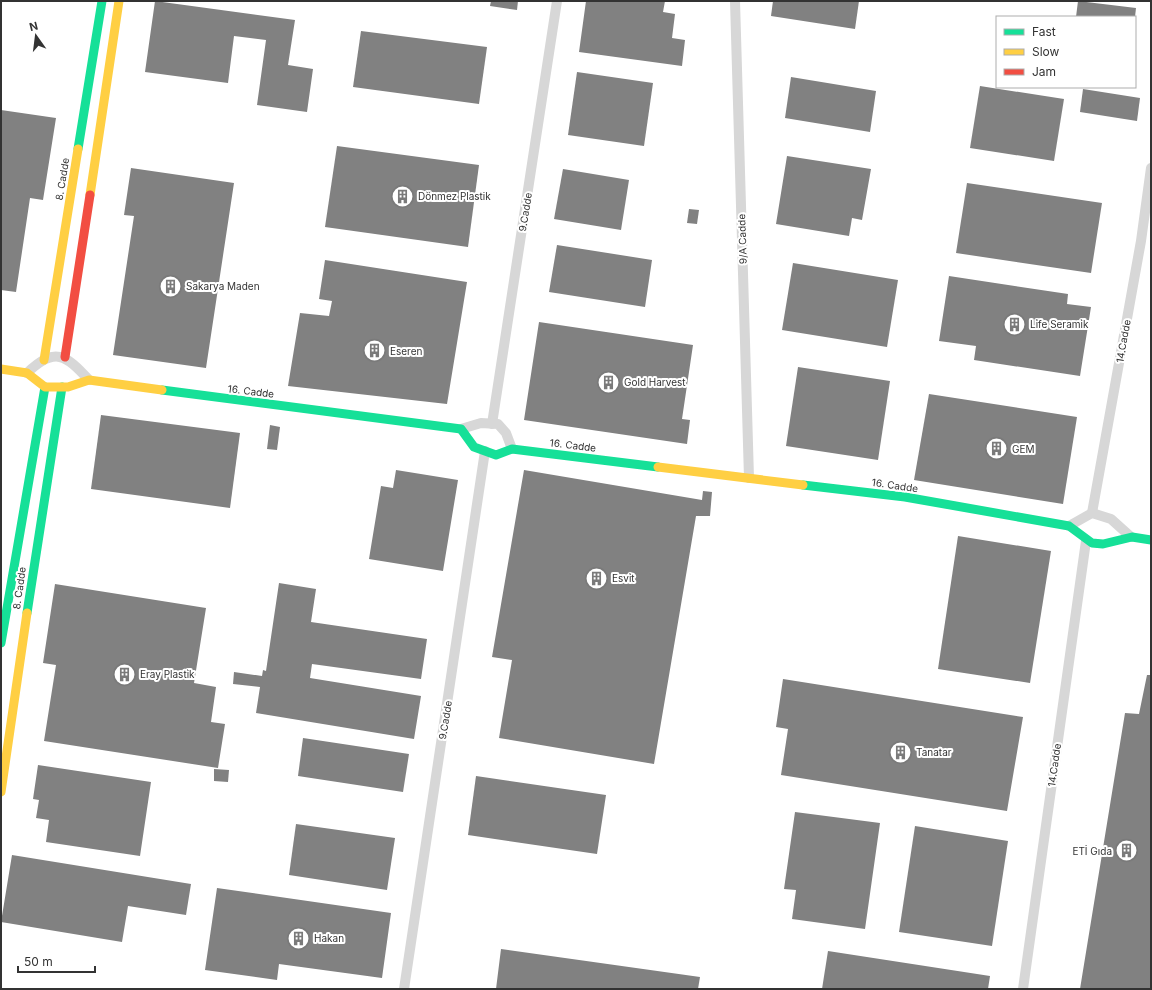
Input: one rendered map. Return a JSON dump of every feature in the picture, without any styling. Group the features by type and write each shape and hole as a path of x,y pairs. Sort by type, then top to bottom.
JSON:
{"street":[{"name":"8. Cadde","path":"44,360 102,1"},
{"path":"65,357 119,1"},
{"name":"9.Cadde","path":"492,424 557,1"},
{"name":"9/A Cadde","path":"735,1 749,478"},
{"name":"14.Cadde","path":"1092,513 1141,241 1151,168"},
{"path":"27,373 38,362 56,356 65,357 89,380"},
{"path":"1,369 27,373 45,387"},
{"name":"16. Cadde","path":"45,387 68,387 89,380 461,429"},
{"name":"8. Cadde","path":"1,643 45,387"},
{"name":"8. Cadde","path":"1,792 40,519 62,387"},
{"path":"485,451 474,447 461,429 481,423 498,424 506,433 512,449"},
{"name":"16. Cadde","path":"485,451 496,455 512,449 905,497 1069,526"},
{"name":"9.Cadde","path":"404,989 485,451"},
{"path":"1131,537 1111,519 1092,513 1069,526 1086,541 1099,546 1131,537 1151,540"},
{"name":"14.Cadde","path":"1023,989 1086,541"}],"building":[{"path":"155,1 295,20 288,65 313,69 307,112 257,105 266,40 234,36 228,83 145,72"},
{"path":"491,1 518,1 517,10 490,6"},
{"path":"586,1 665,1 663,12 675,14 672,38 685,40 682,66 579,52"},
{"path":"773,1 859,1 855,29 771,16"},
{"path":"1078,1 1136,8 1135,16 1076,16"},
{"path":"361,31 487,47 479,104 353,87"},
{"path":"577,72 653,83 644,146 568,135"},
{"path":"791,77 876,91 870,132 785,118"},
{"path":"980,86 1064,99 1054,161 970,148"},
{"path":"1083,89 1140,98 1137,121 1080,112"},
{"path":"1,110 56,118 43,200 30,198 16,292 1,290"},
{"name":"Dönmez Plastik","path":"337,146 479,165 468,247 325,227"},
{"path":"787,156 871,169 862,220 852,218 849,236 776,224"},
{"name":"Sakarya Maden","path":"131,168 234,183 206,368 113,355 134,216 124,215"},
{"path":"563,169 629,180 621,230 554,219"},
{"path":"967,183 1102,203 1091,273 956,253"},
{"path":"689,209 699,210 697,224 687,223"},
{"path":"557,245 652,260 645,307 549,292"},
{"name":"Eseren","path":"325,260 467,282 447,404 288,386 300,313 329,316 332,301 319,299"},
{"path":"793,263 898,280 887,347 782,330"},
{"name":"Life Seramik","path":"949,276 1068,294 1067,304 1091,307 1080,376 974,360 976,346 939,341"},
{"name":"Gold Harvest","path":"539,322 693,345 682,419 690,420 687,444 524,420"},
{"path":"798,367 890,381 878,460 786,446"},
{"name":"GEM","path":"929,394 1077,417 1063,504 914,480"},
{"path":"101,415 240,433 230,508 91,489"},
{"path":"270,425 280,427 277,450 267,449"},
{"path":"396,470 458,480 443,571 369,559 381,486 393,488"},
{"name":"Esvit","path":"524,470 702,500 703,491 712,492 710,516 696,516 654,764 499,738 512,660 492,657"},
{"path":"958,536 1051,551 1030,683 938,669"},
{"path":"279,583 316,589 311,622 427,639 421,679 312,664 310,678 421,696 414,739 256,713 260,687 233,684 234,672 262,676 263,670 266,671"},
{"name":"Eray Plastik","path":"55,584 206,608 194,683 216,687 211,722 225,724 218,768 44,741 56,665 43,663"},
{"name":"ETİ Gıda","path":"1147,675 1151,675 1151,989 1080,989 1125,713 1139,714"},
{"name":"Tanatar","path":"783,679 1023,717 1007,811 781,775 788,729 776,727"},
{"path":"303,738 409,754 403,792 298,776"},
{"path":"38,765 151,782 140,856 46,842 49,820 36,818 39,800 33,799"},
{"path":"214,769 229,770 228,782 214,781"},
{"path":"476,776 606,795 597,854 468,835"},
{"path":"795,812 880,823 865,929 792,919 796,890 784,889"},
{"path":"296,824 395,838 387,890 289,875"},
{"path":"915,826 1008,841 992,946 899,932"},
{"path":"12,855 191,884 186,915 128,906 122,942 1,922"},
{"name":"Hakan","path":"217,888 391,913 382,978 279,964 277,980 205,970"},
{"path":"501,949 700,977 698,989 496,989"},
{"path":"828,951 990,976 988,989 822,989"}],"traffic: fast":[{"path":"78,149 102,1"},
{"path":"1,643 45,387"},
{"path":"27,613 62,387"},
{"path":"162,390 461,429 474,447 496,455 512,449 658,467"},
{"path":"803,485 905,497 1069,526 1092,543 1103,544 1132,537 1151,540"}],"traffic: slow":[{"path":"90,195 119,1"},
{"path":"44,360 78,149"},
{"path":"1,369 27,373 45,387 68,387 89,380 162,390"},
{"path":"658,467 803,485"},
{"path":"1,792 27,613"}],"traffic: jam":[{"path":"65,357 90,195"}],"place":[{"name":"Dönmez Plastik","path":"402,196"},
{"name":"Sakarya Maden","path":"171,286"},
{"name":"Life Seramik","path":"1015,324"},
{"name":"Eseren","path":"375,351"},
{"name":"Gold Harvest","path":"608,382"},
{"name":"GEM","path":"996,449"},
{"name":"Esvit","path":"596,578"},
{"name":"Eray Plastik","path":"125,674"},
{"name":"Tanatar","path":"901,752"},
{"name":"ETİ Gıda","path":"1127,851"},
{"name":"Hakan","path":"299,938"}]}
